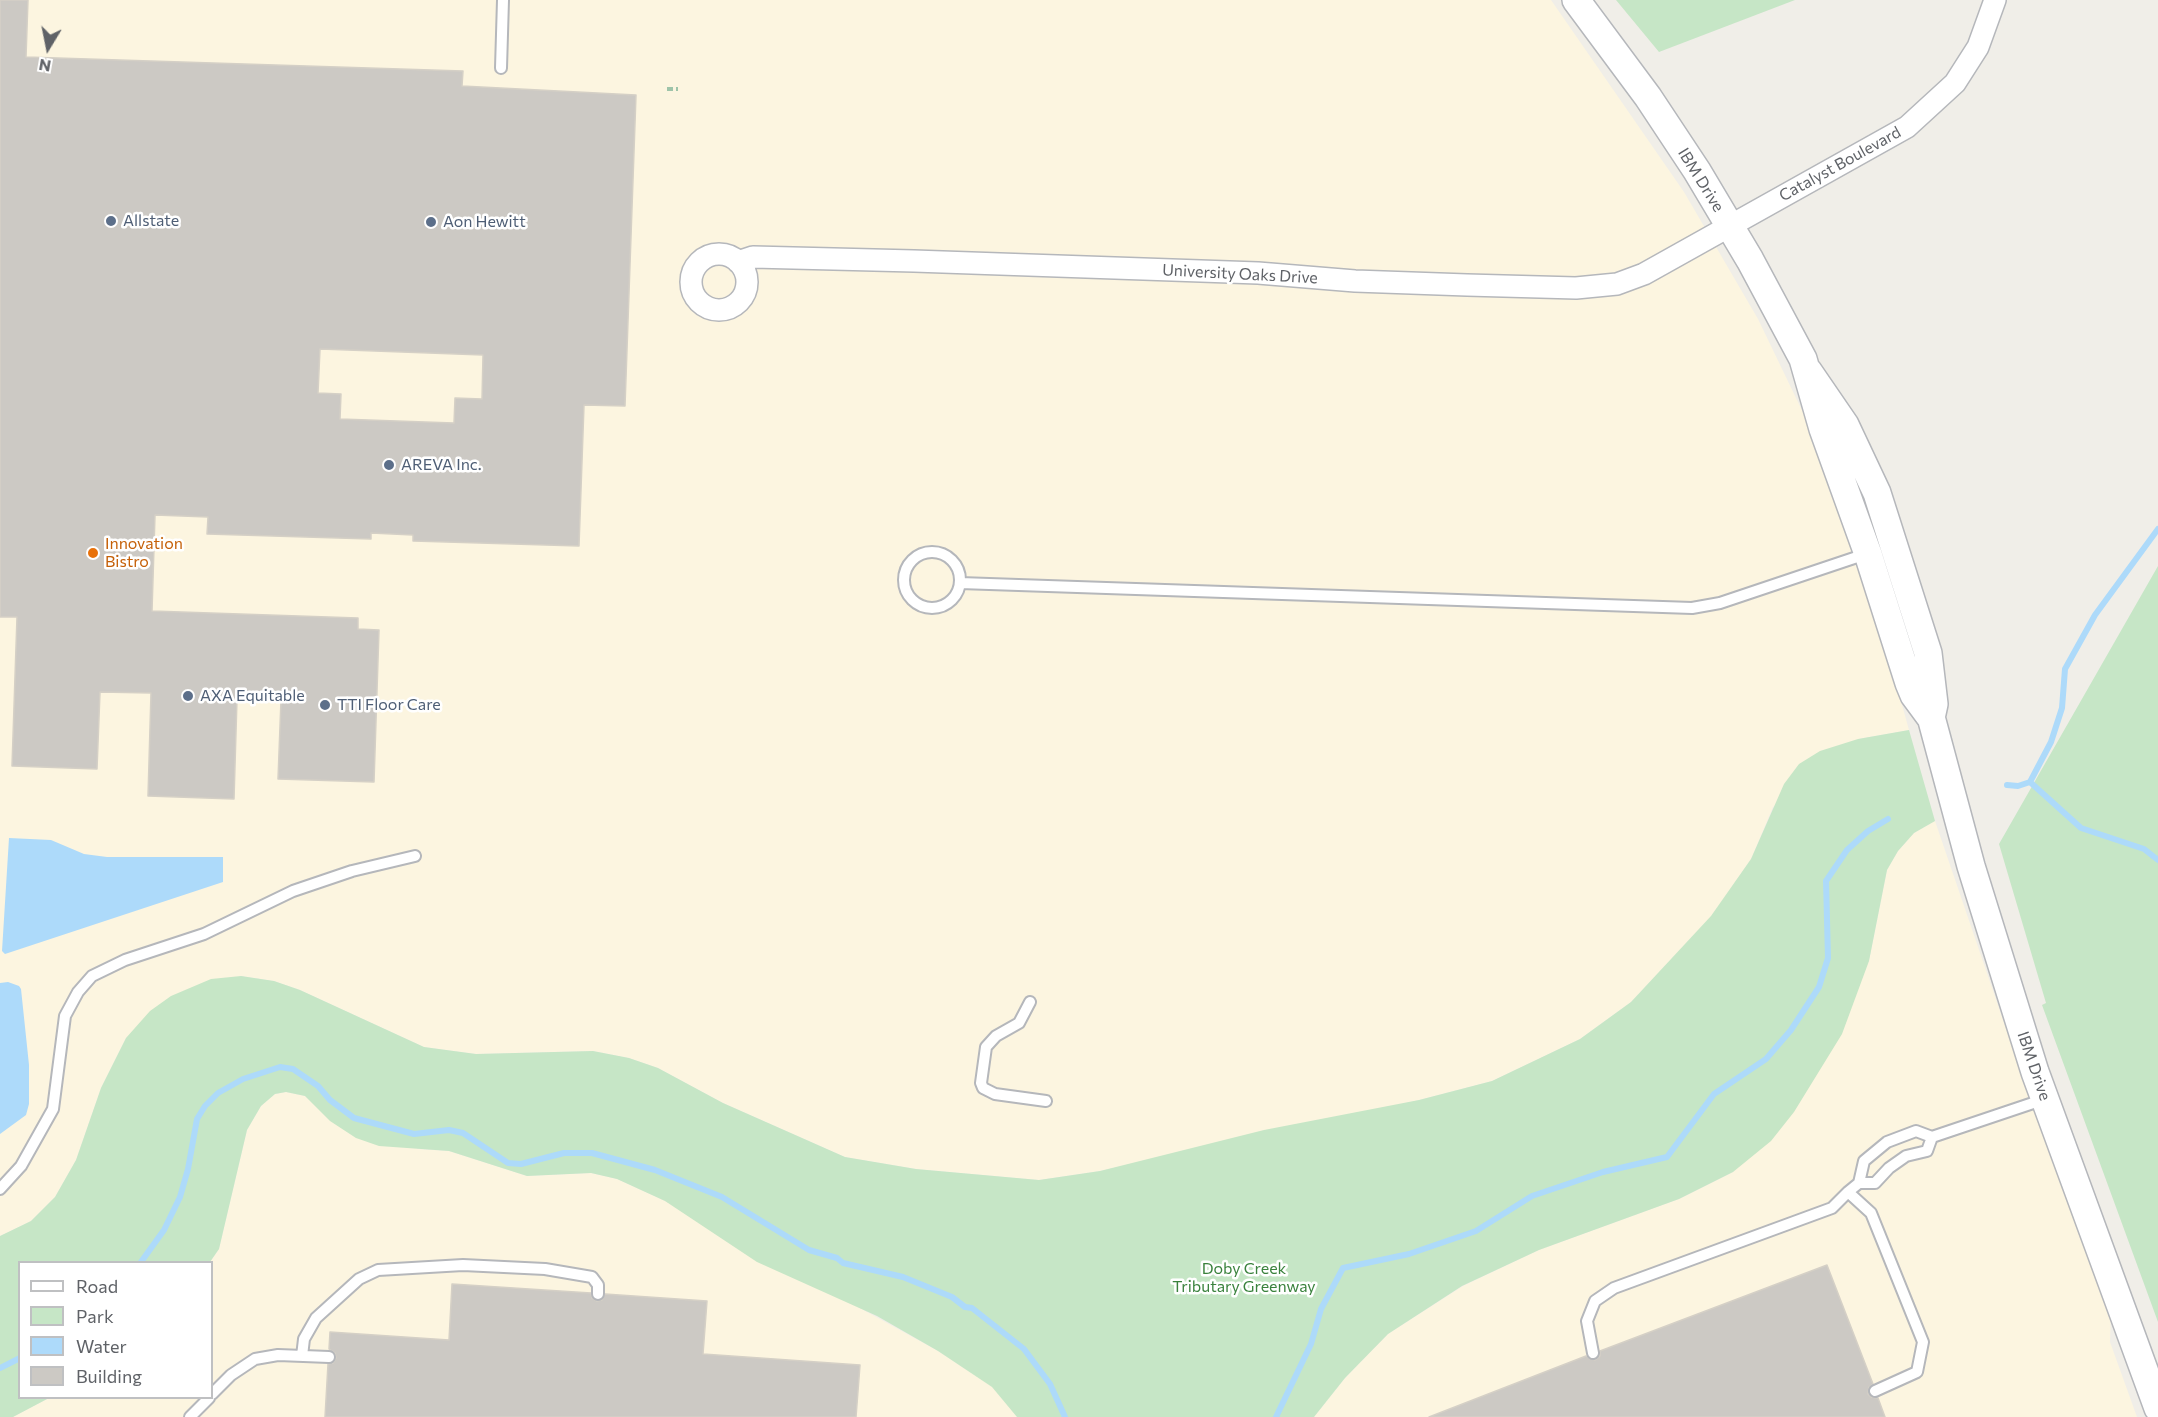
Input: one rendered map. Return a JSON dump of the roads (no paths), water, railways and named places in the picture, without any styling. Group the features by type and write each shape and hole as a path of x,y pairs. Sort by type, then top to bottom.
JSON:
{"street":[{"name":"IBM Drive","path":"1576,0 1648,97 1730,226 1808,371 1845,425 1877,493 1928,653 1934,704 1931,718"},
{"name":"Catalyst Boulevard","path":"1730,226 1907,127 1955,83 1978,47 1995,0"},
{"name":"University Oaks Drive","path":"738,262 753,257 999,263 1279,274 1354,281 1590,288 1617,284 1638,277 1730,226"},
{"name":"IBM Drive","path":"1808,371 1823,429 1868,554 1909,683 1931,718 1978,889 2046,1099 2158,1408"}],"lane":[{"path":"501,68 503,0"},
{"path":"933,552 950,558 957,566 960,583 953,600 946,605 928,609 919,606 906,592 904,573 915,557 933,552"},
{"path":"960,583 1692,608 1720,603 1868,554"},
{"path":"0,1189 21,1166 53,1108 65,1016 78,992 93,976 124,960 204,934 303,887 352,871 415,856"},
{"path":"1030,1002 1019,1023 996,1036 986,1047 981,1083 982,1088 995,1094 1046,1101"},
{"path":"1593,1353 1587,1321 1595,1301 1614,1288 1832,1208 1859,1183 1864,1161 1887,1142 1916,1131 1932,1137 2046,1099"},
{"path":"1859,1183 1875,1183 1888,1168 1906,1156 1927,1151 1932,1137"},
{"path":"1848,1192 1871,1213 1923,1342 1917,1372 1875,1391"},
{"path":"302,1356 304,1338 316,1318 358,1279 378,1270 427,1265 545,1269 592,1277 598,1285 598,1294"},
{"path":"213,1393 231,1374 255,1359 278,1355 328,1357"},
{"path":"190,1417 207,1399"}],"water":[{"path":"9,838 51,840 84,854 107,857 223,857 223,882 5,954 2,951"},
{"path":"8,982 21,989 29,1065 29,1104 26,1115 0,1134 0,983"}],"waterway":[{"path":"2007,785 2018,786 2030,782 2051,742 2062,708 2065,669 2095,615 2158,529"},
{"path":"2030,782 2081,828 2144,849 2158,860"},
{"path":"1276,1417 1311,1344 1321,1309 1343,1268 1409,1254 1476,1231 1532,1196 1603,1172 1667,1157 1714,1094 1766,1059 1791,1030 1819,987 1828,958 1826,881 1847,850 1868,831 1888,819"},
{"path":"142,1261 164,1230 180,1197 188,1169 197,1119 205,1106 218,1093 243,1079 280,1067 293,1069 318,1086 330,1100 354,1118 414,1134 449,1130 463,1133 508,1163 521,1164 564,1153 592,1153 655,1170 722,1197 809,1250 837,1258 843,1263 903,1277 952,1297 965,1307 972,1308 1024,1349 1050,1384 1065,1417"},
{"path":"0,1368 18,1359"}],"place":[{"name":"Allstate","path":"111,221"},
{"name":"Aon Hewitt","path":"431,222"},
{"name":"AREVA Inc.","path":"389,465"},
{"name":"Innovation Bistro","path":"93,553"},
{"name":"AXA Equitable","path":"188,696"},
{"name":"TTI Floor Care","path":"325,705"}],"park label":[{"name":"Doby Creek Tributary Greenway","path":"1244,1278"}]}
